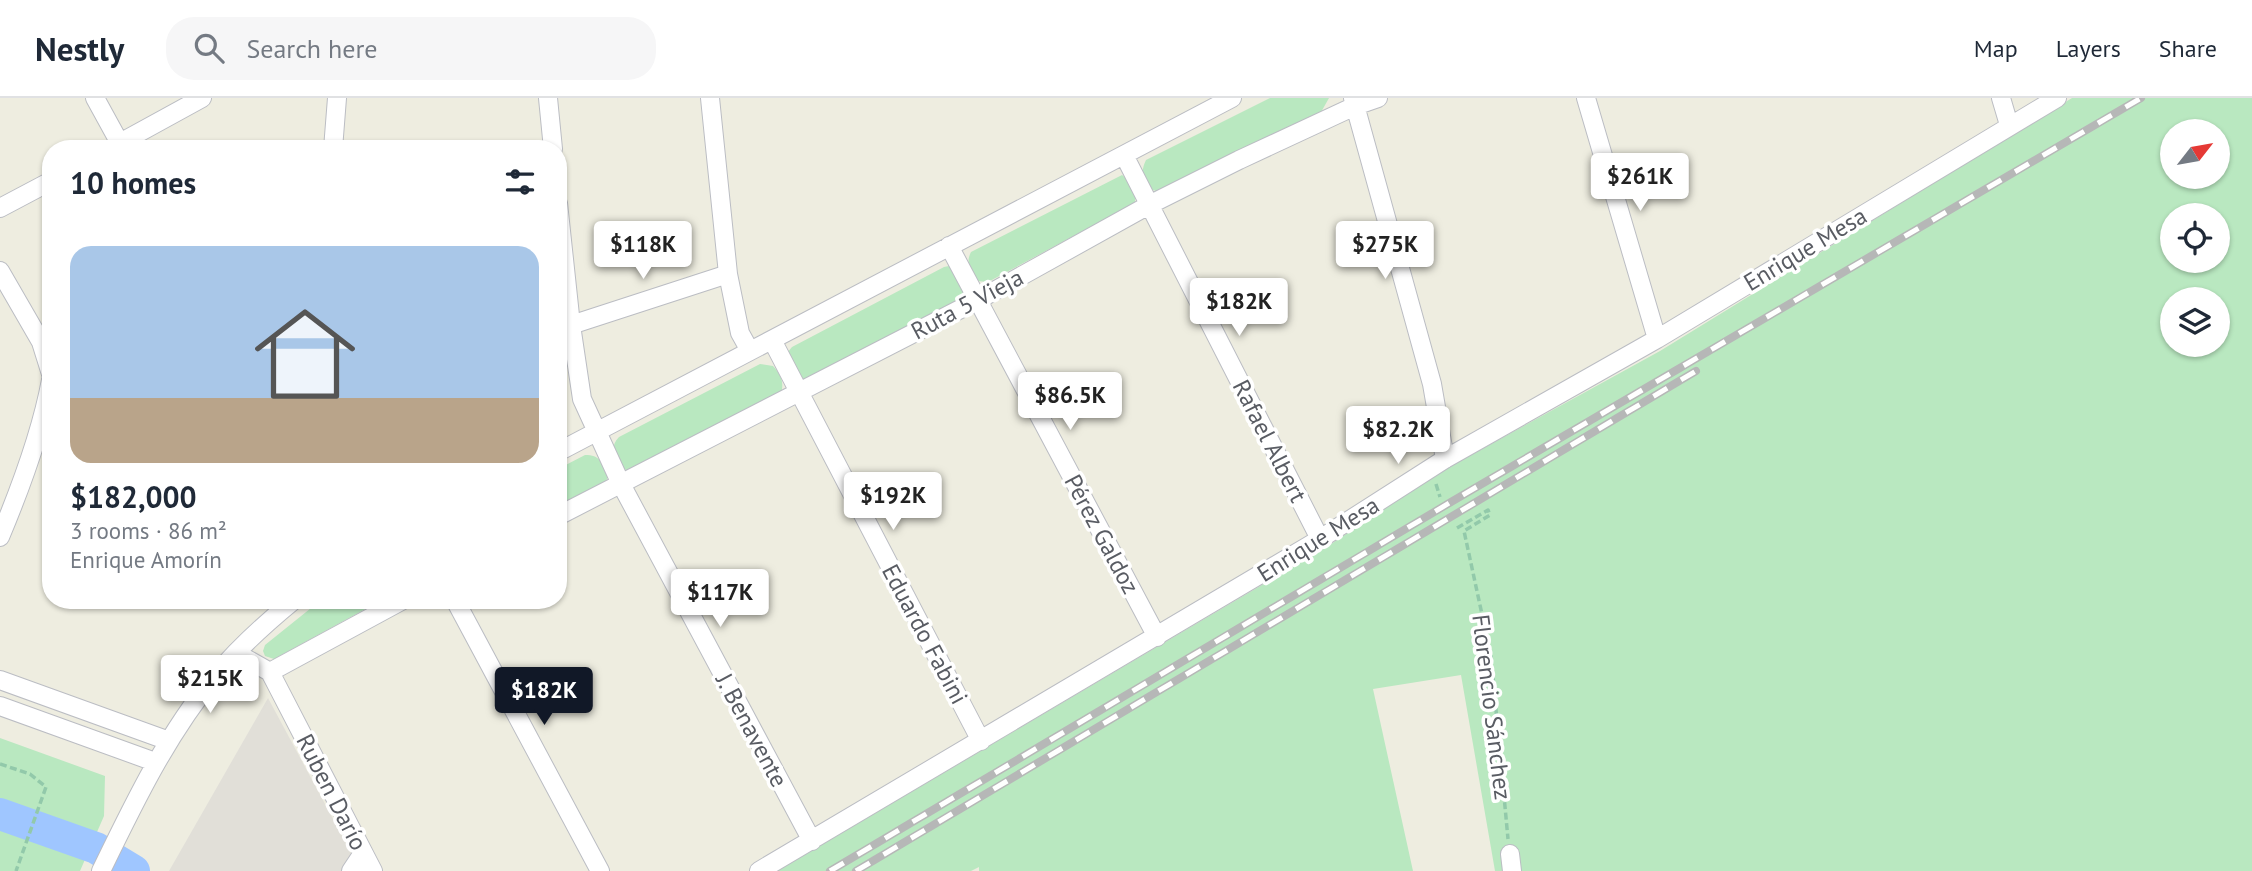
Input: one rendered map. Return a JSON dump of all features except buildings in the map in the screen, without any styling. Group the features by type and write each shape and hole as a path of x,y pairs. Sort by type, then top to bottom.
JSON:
{"street":[{"path":"95,98 114,140"},
{"path":"129,140 202,98"},
{"path":"334,140 337,98"},
{"path":"548,98 552,140"},
{"path":"710,98 728,274 740,333 750,351"},
{"path":"567,447 1232,98"},
{"name":"Ruta 5 Vieja","path":"567,511 978,300 1149,205 1354,102 1378,98"},
{"path":"1586,98 1657,339"},
{"path":"2001,98 2009,125"},
{"name":"Enrique Mesa","path":"759,871 1157,637 1320,539 1445,459 1657,339 2057,98"},
{"path":"1354,102 1432,384 1445,459"},
{"name":"Rafael Albert","path":"1124,155 1320,539"},
{"path":"0,208 42,186"},
{"name":"Pérez Galdoz","path":"949,246 1157,637"},
{"path":"0,271 42,345"},
{"path":"571,325 728,274"},
{"name":"J. Benavente","path":"567,287 582,399 596,432 621,484 812,841"},
{"name":"Eduardo Fabini","path":"772,340 981,741"},
{"path":"0,537 18,495 42,416"},
{"path":"101,871 155,762 169,741 216,675 284,609"},
{"path":"236,653 270,672 386,609"},
{"path":"460,609 600,871"},
{"name":"Ruben Darío","path":"270,672 373,871"},
{"path":"0,680 169,741"},
{"path":"0,706 155,762"},
{"path":"351,871 363,853"}],"path":[{"name":"Florencio Sánchez","path":"1457,528 1488,510 1490,515 1464,531 1491,656 1511,862"},
{"path":"0,764 30,774 47,787 16,871"}],"shaded area":[{"path":"268,698 361,871 169,871"}],"green space":[{"path":"1270,98 1329,98 1320,114 1156,191 1150,189 1143,175 1146,160"},
{"path":"2072,98 2252,98 2252,871 1495,871 1461,675 1373,689 1413,871 979,871 979,867 971,871 777,871 1328,546 1440,472 1660,351"},
{"path":"1122,175 1133,187 1135,203 988,282 977,281 969,264 971,252"},
{"path":"949,266 955,270 966,290 962,298 809,379 800,380 787,353 792,347"},
{"path":"760,364 773,366 778,373 782,379 781,395 628,471 616,461 613,451 619,437"},
{"path":"585,455 594,456 602,463 608,475 605,486 567,506 567,464"},
{"path":"310,609 366,609 274,659 265,656 265,645"},
{"path":"0,738 105,776 104,816 80,871 0,871"}],"waterway":[{"path":"0,814 96,848 134,871"}],"railway":[{"path":"830,871 1451,502 2141,98"},
{"path":"856,871 1696,371"}]}
